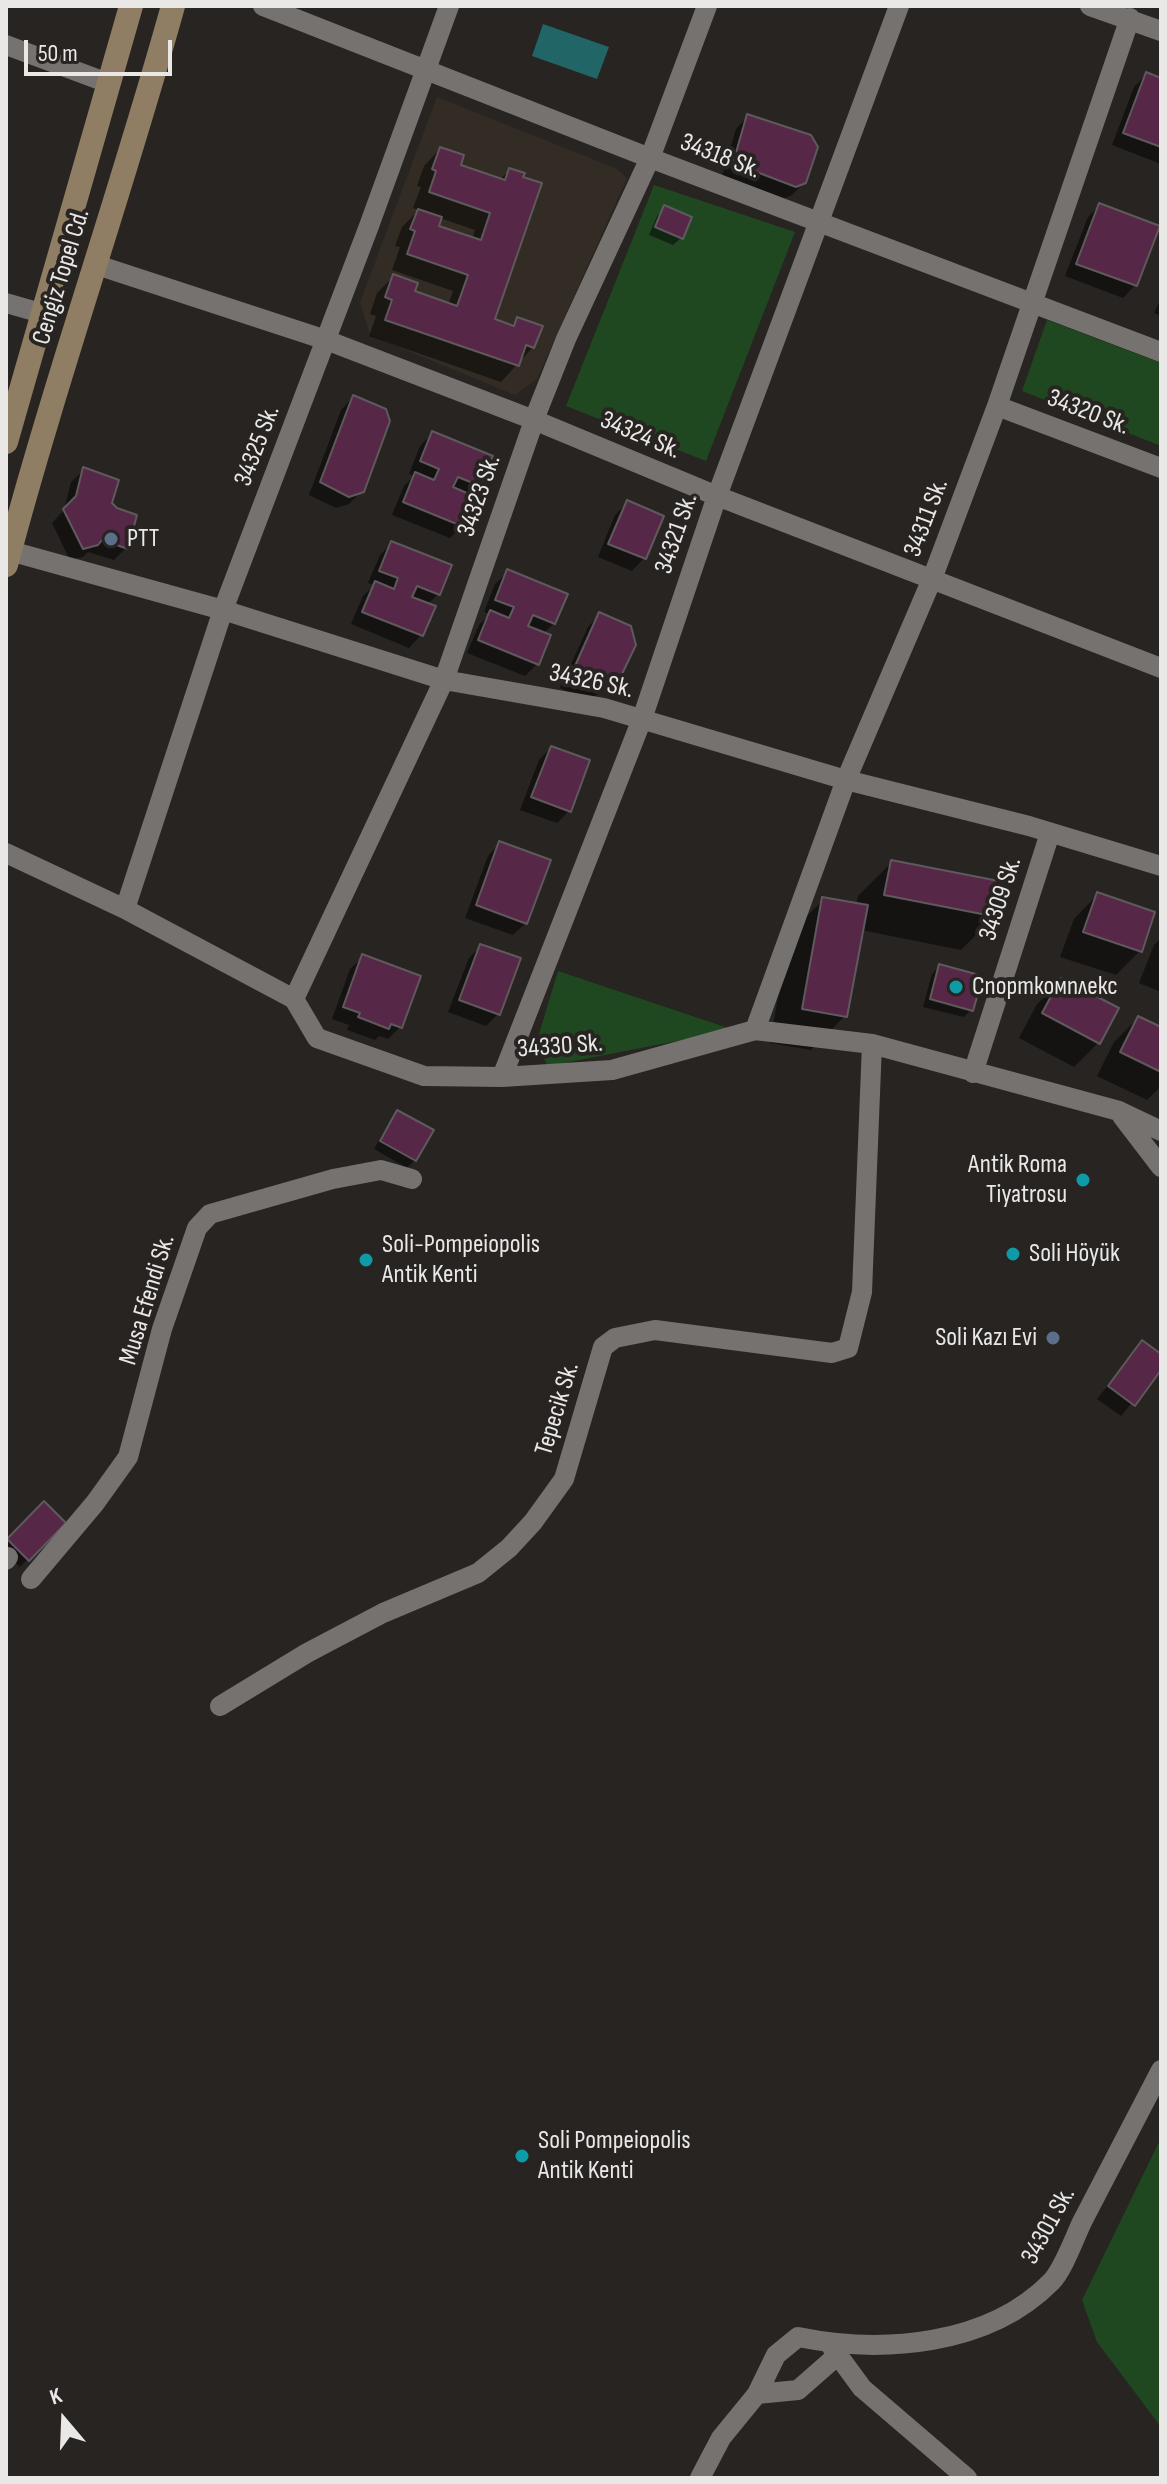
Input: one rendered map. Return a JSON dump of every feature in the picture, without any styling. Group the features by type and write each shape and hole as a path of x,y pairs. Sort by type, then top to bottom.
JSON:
{"street":[{"name":"Cengiz Topel Cd.","path":"6,442 131,6"},
{"name":"Cengiz Topel Cd.","path":"8,558 94,264 137,136 173,6"},
{"name":"34318 Sk.","path":"263,6 650,158 1161,352"},
{"name":"34325 Sk.","path":"125,909 223,610 449,6"},
{"name":"34323 Sk.","path":"294,999 444,680 534,420 566,339 650,158 707,6"},
{"name":"34321 Sk.","path":"502,1077 642,719 717,496 899,6"},
{"path":"1090,6 1161,31"},
{"name":"34311 Sk.","path":"755,1030 846,780 932,579 997,406 1130,18"},
{"path":"6,45 108,83"},
{"name":"34324 Sk.","path":"94,264 326,340 1161,668"},
{"path":"6,303 41,313"},
{"name":"34320 Sk.","path":"997,406 1161,468"},
{"name":"34326 Sk.","path":"8,558 223,610 444,680 604,708 846,780 1050,833 1161,866"},
{"name":"34309 Sk.","path":"973,1073 1050,833"},
{"path":"6,853 125,909 294,999"},
{"name":"34330 Sk.","path":"294,999 317,1038 424,1076 502,1077 612,1070 755,1030 872,1044 1119,1111 1161,1131"},
{"name":"Tepecik Sk.","path":"220,1706 307,1653 383,1613 478,1573 509,1548 533,1522 564,1479 603,1347 615,1338 655,1330 832,1353 848,1348 862,1292 872,1044"},
{"path":"1119,1111 1161,1167"},
{"name":"Musa Efendi Sk.","path":"31,1579 95,1503 128,1457 162,1329 197,1228 210,1214 333,1179 381,1170 412,1179"},
{"name":"34301 Sk.","path":"757,2394 776,2355 798,2337 834,2349 956,2337 1005,2317 1053,2281 1161,2070"},
{"path":"700,2478 721,2438 757,2394 798,2390 834,2349 862,2388 967,2478"}],"shaded area":[{"path":"437,97 615,168 627,178 537,379 515,395 370,335 360,302"}],"green space":[{"path":"654,185 795,232 706,461 566,406"},
{"path":"1047,320 1161,363 1161,446 1022,391"},
{"path":"558,971 734,1030 548,1066 536,1044"},
{"path":"1161,2138 1161,2427 1097,2342 1082,2300"}],"water":[{"path":"543,24 609,47 597,79 532,56"}],"building":[{"path":"1146,72 1161,78 1161,147 1123,133"},
{"path":"747,114 811,135 818,147 806,183 796,187 733,163"},
{"path":"440,147 464,155 461,165 505,180 509,168 525,173 523,177 542,183 495,319 514,326 517,317 543,326 534,348 526,345 519,366 385,320 392,300 385,297 393,274 418,283 415,291 457,306 468,275 407,254 415,231 410,229 418,209 442,217 439,226 481,240 490,213 429,192 436,171 432,169"},
{"path":"1099,203 1160,226 1137,286 1076,264"},
{"path":"664,205 692,217 683,239 655,227"},
{"path":"353,395 386,409 390,421 364,492 349,497 320,482"},
{"path":"432,431 493,456 480,486 458,477 453,487 476,497 464,527 403,502 415,472 434,480 439,469 420,461"},
{"path":"83,467 119,480 112,503 137,515 128,549 102,540 98,545 83,549 63,509 76,496"},
{"path":"627,500 664,516 646,559 608,544"},
{"path":"391,541 452,565 440,595 417,586 412,597 436,606 423,636 362,612 375,581 394,589 398,578 379,571"},
{"path":"507,569 568,594 555,624 533,615 528,626 551,635 539,665 478,640 490,610 509,618 514,607 495,600"},
{"path":"599,612 631,626 636,645 620,678 602,689 571,675"},
{"path":"551,746 590,760 571,812 531,797"},
{"path":"499,841 551,860 527,924 476,905"},
{"path":"891,860 1004,882 997,917 884,895"},
{"path":"1097,892 1155,912 1142,952 1083,932"},
{"path":"822,897 868,905 847,1017 802,1009"},
{"path":"480,944 521,958 500,1015 459,1000"},
{"path":"362,954 421,976 402,1028 391,1024 389,1029 358,1017 360,1013 343,1007"},
{"name":"Спорткомплекс","path":"939,964 983,976 973,1011 930,999"},
{"path":"1061,978 1119,1008 1100,1044 1042,1013"},
{"path":"1138,1016 1161,1027 1161,1072 1120,1052"},
{"path":"397,1110 434,1130 416,1161 380,1141"},
{"path":"1142,1340 1161,1354 1161,1370 1135,1406 1108,1386"},
{"path":"44,1501 66,1523 29,1561 7,1539"}],"place":[{"name":"PTT","path":"111,539"},
{"name":"Спорткомплекс","path":"956,987"},
{"name":"Antik Roma Tiyatrosu","path":"1083,1180"},
{"name":"Soli Höyük","path":"1013,1254"},
{"name":"Soli-Pompeiopolis Antik Kenti","path":"366,1260"},
{"name":"Soli Kazı Evi","path":"1053,1338"},
{"name":"Soli Pompeiopolis Antik Kenti","path":"522,2156"}]}
